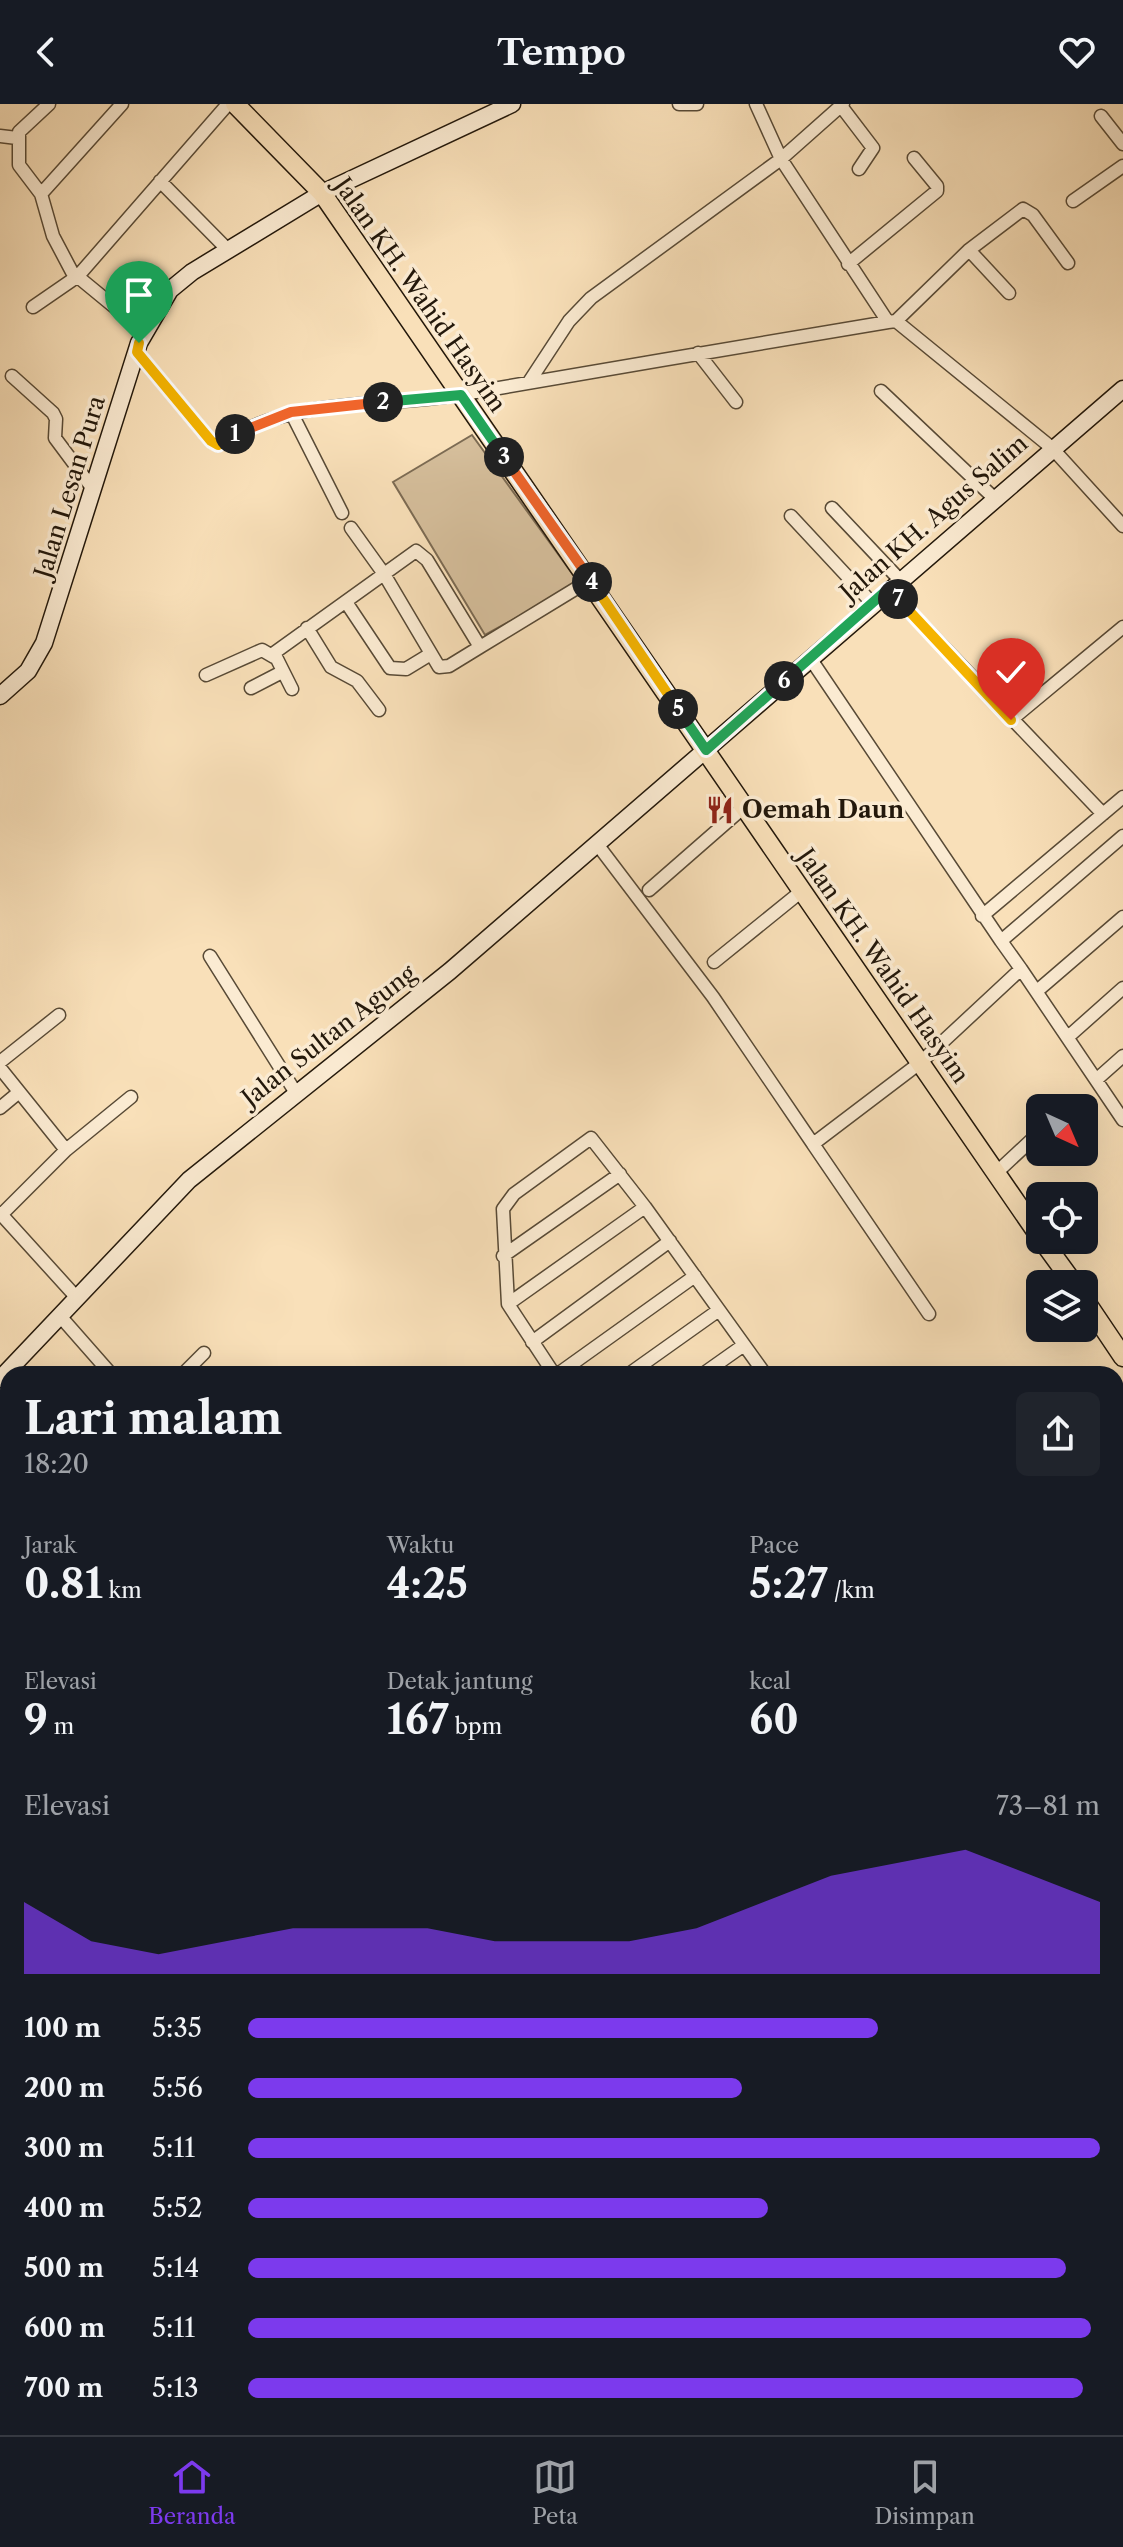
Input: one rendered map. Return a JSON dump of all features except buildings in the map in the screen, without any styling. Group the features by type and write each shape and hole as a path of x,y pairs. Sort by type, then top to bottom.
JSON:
{"main road":[{"name":"Jalan KH. Wahid Hasyim","path":"235,104 322,193 1026,1217"},
{"path":"1098,1320 1123,1357"}],"street":[{"path":"49,104 28,121 17,138 19,165 41,194 53,236 78,276 145,332"},
{"path":"41,194 122,104"},
{"path":"33,307 78,276 228,104"},
{"name":"Jalan Lesan Pura","path":"0,696 28,671 44,643 137,352 145,332 175,285 322,193 512,104"},
{"path":"679,104 697,104"},
{"path":"756,104 781,159 848,264 892,322 1052,448 1123,526"},
{"path":"529,382 569,321 591,298 781,159 842,105 873,148 859,169"},
{"path":"1101,116 1123,144"},
{"path":"0,136 17,138"},
{"path":"848,264 937,191 937,186 914,158"},
{"path":"1073,201 1123,166"},
{"path":"160,181 229,251"},
{"path":"137,352 214,444 252,425 291,412 461,395 892,322 969,250 1023,209 1033,215 1068,263"},
{"path":"969,250 1009,293"},
{"path":"698,353 736,402"},
{"path":"12,376 53,413 56,419 55,438 93,489"},
{"name":"Jalan KH. Agus Salim","path":"706,750 893,584 1123,389"},
{"path":"881,391 994,498"},
{"path":"291,412 342,513"},
{"path":"832,508 893,584 1011,720 1103,814"},
{"path":"791,516 872,603"},
{"path":"351,528 384,574 429,655 444,668 590,580"},
{"path":"274,657 278,649 307,628 412,553 420,552 480,647"},
{"path":"346,602 390,668 406,669 429,655"},
{"path":"1011,720 1123,627"},
{"path":"307,628 331,667 363,686 379,710"},
{"path":"206,675 262,650 274,657 292,689"},
{"path":"810,658 1123,1120"},
{"path":"251,688 282,672"},
{"name":"Jalan Sultan Agung","path":"12,1366 189,1180 426,991 706,750"},
{"path":"982,916 1123,797"},
{"path":"649,890 744,807"},
{"path":"1001,941 1123,836"},
{"path":"597,844 722,1009 929,1314"},
{"path":"714,962 803,890"},
{"path":"1037,991 1123,917"},
{"path":"210,956 296,1093"},
{"path":"813,1144 921,1062 1021,969"},
{"path":"1068,1037 1123,988"},
{"path":"59,1015 0,1065 18,1093 66,1150"},
{"path":"1096,1080 1123,1056"},
{"path":"0,1108 18,1093"},
{"path":"77,1298 0,1215 66,1150 131,1097"},
{"path":"550,1366 508,1304 503,1256 505,1204 582,1142 594,1141 759,1366"},
{"path":"995,1174 1026,1145"},
{"path":"503,1256 620,1174"},
{"path":"508,1304 645,1207"},
{"path":"532,1342 670,1241"},
{"path":"567,1366 695,1276"},
{"path":"640,1366 719,1310"},
{"path":"60,1316 104,1366"},
{"path":"714,1366 744,1345"},
{"path":"191,1366 204,1353"}],"shaded area":[{"path":"472,435 579,583 485,635 393,482"}],"place":[{"name":"Oemah Daun","path":"720,810"}],"route":[{"path":"139,343 137,352 211,441 218,445 252,425 291,412 461,395 706,750 888,589 1011,720"}]}
